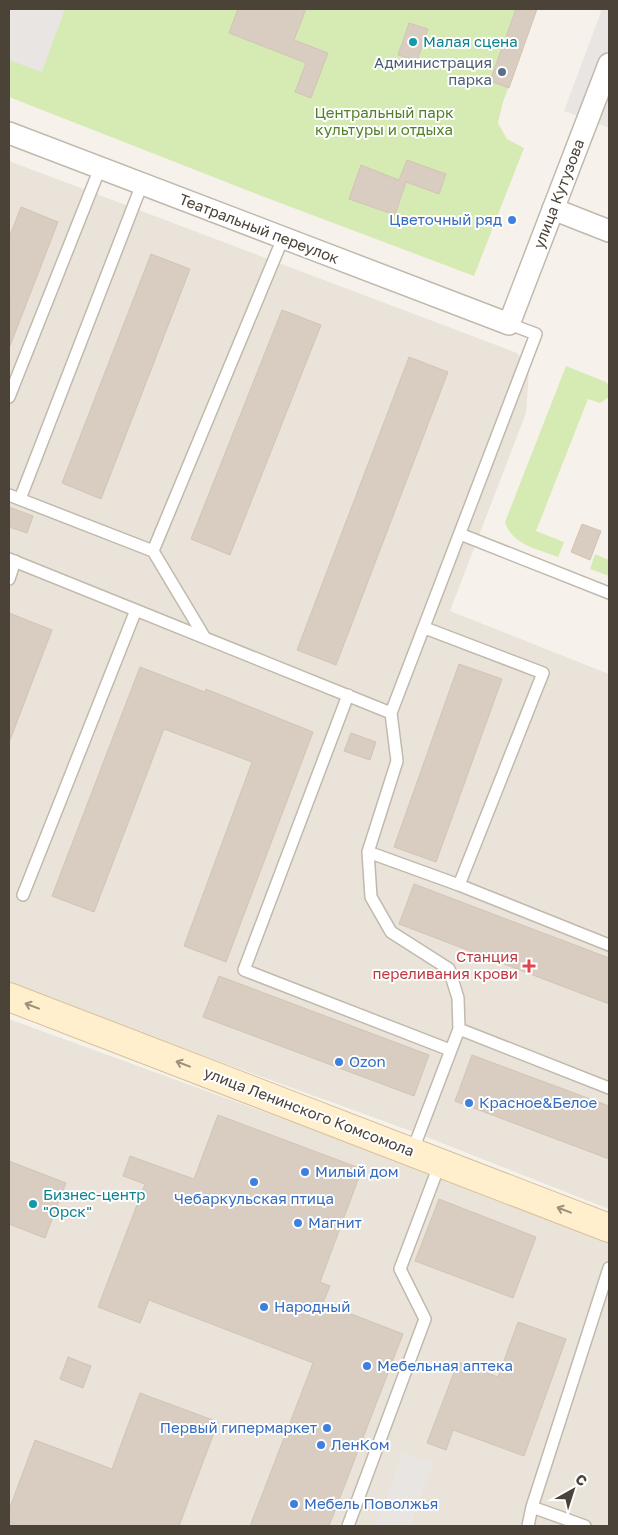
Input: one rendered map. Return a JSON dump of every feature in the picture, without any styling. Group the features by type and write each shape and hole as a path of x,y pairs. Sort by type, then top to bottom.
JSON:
{"street":[{"name":"улица Кутузова","path":"509,324 609,64"},
{"name":"Театральный переулок","path":"9,133 509,324"},
{"path":"554,209 609,231"},
{"name":"улица Ленинского Комсомола","path":"9,997 609,1228"}],"lane":[{"path":"9,396 100,168"},
{"path":"20,499 142,184"},
{"path":"153,550 282,238"},
{"path":"412,1152 458,1030 458,998 449,969 391,932 371,897 368,852 397,761 391,713 536,334 509,324"},
{"path":"9,495 153,550 205,638"},
{"path":"460,534 609,592"},
{"path":"9,579 12,560 391,713"},
{"path":"23,895 136,610"},
{"path":"424,628 542,673 459,885"},
{"path":"348,695 244,970 450,1050"},
{"path":"368,852 459,885 609,945"},
{"path":"458,1030 609,1088"},
{"path":"348,1526 425,1319 400,1269 440,1163"},
{"path":"528,1526 532,1507 609,1268"},
{"path":"532,1507 585,1526"}],"shaded area":[{"path":"9,9 65,9 42,72 9,60"},
{"path":"602,9 609,9 609,49 584,118 564,111"},
{"path":"609,95 609,128 598,124"},
{"path":"9,161 517,353 529,370 526,413 450,611 609,674 609,1209 419,1134 9,985"},
{"path":"9,1019 407,1164 609,1243 609,1526 9,1526"},
{"path":"403,1452 433,1463 410,1526 375,1526"}],"green space":[{"name":"Центральный парк культуры и отдыха","path":"9,9 537,9 503,102 498,123 507,139 524,148 474,276 267,198 9,97"},
{"path":"566,366 606,382 609,386 609,397 600,403 588,399 536,531 564,542 558,557 520,541 508,530 505,522"},
{"path":"595,554 609,560 609,576 590,569"}],"building":[{"path":"238,9 306,9 294,40 328,53 311,98 295,92 306,63 229,33"},
{"path":"516,9 537,9 509,88 490,81"},
{"name":"Малая сцена","path":"409,23 428,29 417,61 398,55"},
{"path":"407,160 446,174 439,194 406,182 395,215 349,199 361,165 399,180"},
{"path":"21,207 58,222 10,346 9,238"},
{"path":"151,254 190,269 101,499 62,483"},
{"path":"282,310 321,325 230,555 191,539"},
{"path":"409,357 448,372 336,665 297,650"},
{"path":"9,507 33,516 27,533 9,527"},
{"path":"582,524 601,531 590,560 571,552"},
{"path":"9,613 52,630 10,740 9,739"},
{"path":"459,664 502,679 436,862 394,847"},
{"path":"140,667 205,692 206,689 313,732 226,962 184,946 252,762 164,729 94,912 52,896"},
{"path":"351,733 376,742 370,760 344,751"},
{"path":"414,884 609,958 609,1004 399,924"},
{"path":"219,976 429,1055 414,1096 203,1017"},
{"path":"472,1055 609,1106 609,1159 455,1101"},
{"name":"ЛенКом","path":"218,1115 362,1169 320,1282 330,1286 323,1303 403,1334 329,1526 250,1526 313,1363 149,1300 140,1323 98,1307 145,1184 123,1176 130,1156 194,1179"},
{"name":"Бизнес-центр \"Орск\"","path":"9,1161 66,1183 45,1238 9,1224"},
{"path":"439,1199 536,1237 513,1298 415,1261"},
{"path":"518,1322 566,1339 524,1456 453,1430 446,1450 427,1443 458,1362 498,1377"},
{"path":"68,1357 91,1366 83,1388 60,1379"},
{"path":"140,1393 218,1422 179,1526 9,1526 9,1510 35,1440 112,1469"}],"place":[{"name":"Малая сцена","path":"413,42"},
{"name":"Администрация парка","path":"502,72"},
{"name":"Цветочный ряд","path":"512,220"},
{"name":"Станция переливания крови","path":"529,966"},
{"name":"Ozon","path":"339,1062"},
{"name":"Красное&Белое","path":"469,1103"},
{"name":"Милый дом","path":"305,1172"},
{"name":"Чебаркульская птица","path":"254,1182"},
{"name":"Бизнес-центр \"Орск\"","path":"33,1204"},
{"name":"Магнит","path":"298,1223"},
{"name":"Народный","path":"264,1307"},
{"name":"Мебельная аптека","path":"367,1366"},
{"name":"Первый гипермаркет","path":"327,1428"},
{"name":"ЛенКом","path":"321,1445"},
{"name":"Мебель Поволжья","path":"294,1504"}]}
